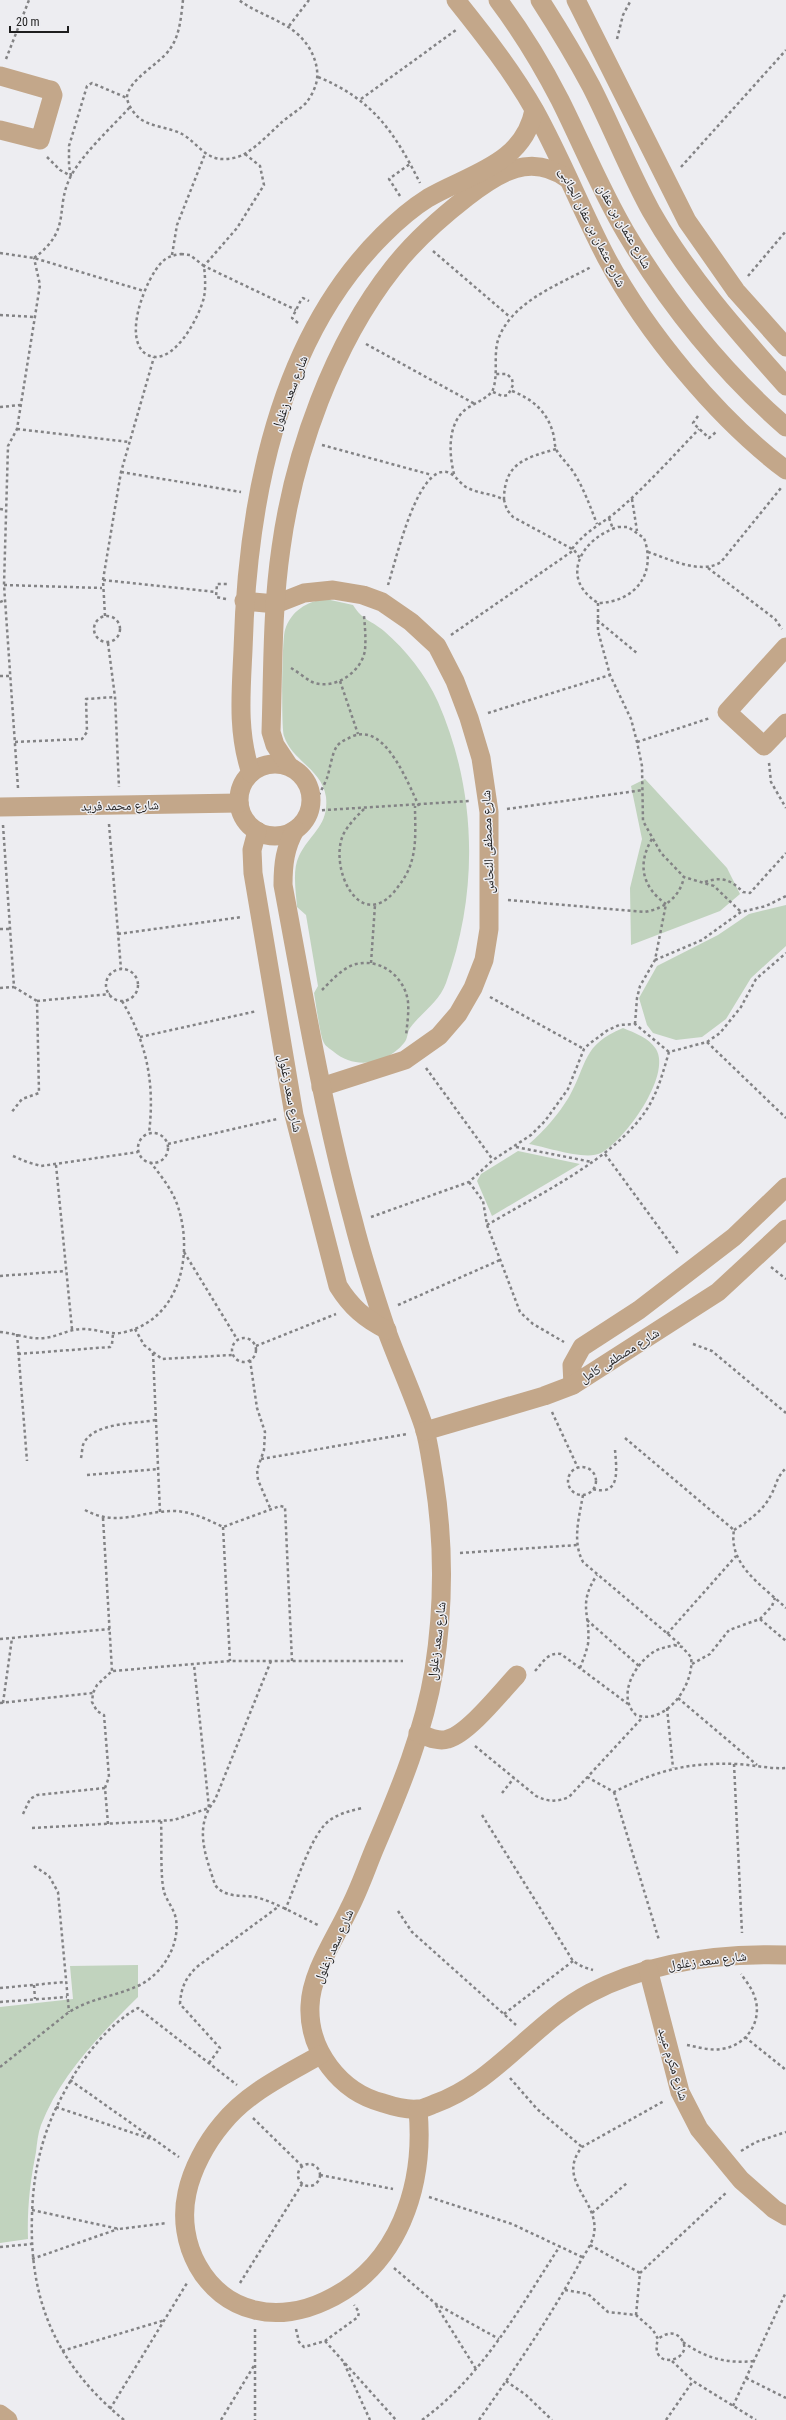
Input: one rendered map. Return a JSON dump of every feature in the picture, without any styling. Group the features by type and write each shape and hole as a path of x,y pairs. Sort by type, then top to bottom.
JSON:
{"street":[{"name":"شارع عثمان بن عفان الجانبى","path":"456,0 472,19 534,110 607,258 634,302 683,367 748,438 786,470"},
{"name":"شارع عثمان بن عفان","path":"498,0 544,70 626,233 664,292 709,349 759,403 786,426"},
{"path":"540,0 564,37 591,86 651,211 681,260 732,326 786,386"},
{"path":"576,0 687,222 736,291 786,347"},
{"path":"0,130 40,140 53,95 51,90 1,71"},
{"name":"شارع سعد زغلول","path":"252,773 246,759 241,730 244,601 258,495 280,412 295,371 326,310 360,261 383,235 427,198 511,154 527,133 534,110"},
{"path":"289,766 270,765 252,773 240,792 239,803 242,814 248,824 257,831 269,836 283,835 295,830 304,822 310,811 310,790 298,772 289,766 275,745 271,732 276,604 280,549 290,494 305,441 318,404 351,335 384,281 418,239 444,214 501,173 518,166 532,165 558,171 568,179"},
{"name":"شارع مصطفى النحاس","path":"276,604 311,592 333,590 363,595 382,602 411,622 437,646 455,681 469,718 481,758 488,806 490,929 484,960 473,988 458,1014 439,1036 411,1057 321,1087"},
{"path":"244,601 276,604"},
{"path":"786,647 727,712 764,746 786,723"},
{"name":"شارع محمد فريد","path":"7,807 239,803"},
{"name":"شارع سعد زغلول","path":"295,830 287,844 284,858 283,885 321,1087 353,1223 384,1321 425,1431 441,1524 442,1554 440,1630 434,1675 418,1733 400,1790 350,1908 318,1975 310,2002 311,2029 320,2054 345,2084 379,2103 418,2110 448,2099 475,2084 530,2037 590,1993 648,1969 689,1960 730,1956 786,1955"},
{"name":"شارع سعد زغلول","path":"257,831 252,850 253,873 294,1115 338,1286 353,1308 368,1321 384,1321"},
{"path":"572,1385 572,1365 582,1347 639,1310 734,1237 786,1188"},
{"name":"شارع مصطفى كامل","path":"425,1431 544,1396 572,1385 718,1292 786,1230"},
{"path":"418,1733 432,1739 447,1740 460,1735 524,1676"},
{"name":"شارع مكرم عبيد","path":"648,1969 680,2092 699,2129 725,2163 741,2180 774,2209 786,2216"},
{"path":"320,2054 245,2100 222,2124 207,2146 195,2169 187,2194 186,2220 188,2244 197,2267 211,2286 230,2300 254,2310 273,2313 292,2311 316,2305 339,2295 362,2278 382,2258 395,2237 413,2192 420,2152 418,2110"},
{"path":"0,2414 8,2420"}],"path":[{"path":"1,71 29,0"},
{"path":"184,0 180,26 171,48 156,66 138,78 132,86 127,98 130,106 138,117 149,124 162,126 186,136 205,154 226,159 245,154 306,102 312,94 318,77 312,53 298,34 289,26 265,16 240,0"},
{"path":"289,26 309,0"},
{"path":"610,66 623,16 631,0"},
{"path":"361,99 472,19"},
{"path":"667,184 786,50"},
{"path":"318,77 361,99 389,129 410,164 427,198"},
{"path":"71,176 69,166 69,146 87,86 92,83 127,98"},
{"path":"34,258 43,252 57,234 62,218 66,189 71,176 78,165 130,106"},
{"path":"40,140 51,162 71,176"},
{"path":"172,255 177,225 205,154"},
{"path":"245,154 254,158 260,166 264,185 237,228 204,266 204,296 194,324 174,348 162,356 154,357 140,348 137,341 138,313 144,291 162,262 172,255 190,255 204,266 296,310"},
{"path":"389,179 410,164"},
{"path":"736,291 786,231"},
{"path":"418,239 510,317"},
{"path":"0,254 34,258 144,291"},
{"path":"14,987 10,929 7,807 15,742 4,585 6,510 8,446 17,429 40,285 34,258"},
{"path":"454,474 450,450 455,426 466,409 476,404 492,392 498,341 510,317 522,306 607,258"},
{"path":"0,315 35,317"},
{"path":"351,335 476,404"},
{"path":"105,616 102,588 121,472 154,357"},
{"path":"495,374 507,374 512,379 512,391"},
{"path":"492,392 502,396 512,391"},
{"path":"512,391 532,402 548,419 554,434 556,449 587,497 597,524"},
{"path":"0,407 20,406"},
{"path":"17,429 129,442"},
{"path":"437,646 573,549 583,534 609,518 632,498 699,429"},
{"path":"305,441 432,475"},
{"path":"556,449 522,460 513,467 507,477 504,500 507,510 513,517 573,549 580,558"},
{"path":"382,602 413,508 425,484 432,475 443,471 454,474 468,488 496,495 504,500"},
{"path":"121,472 258,495"},
{"path":"708,568 721,562 786,482"},
{"path":"632,498 637,531"},
{"path":"0,509 6,510"},
{"path":"609,518 613,529"},
{"path":"628,527 637,531 644,538 648,552 646,574 632,593 622,600 598,603 588,595 580,584 578,567 585,547 595,538 613,529 628,527"},
{"path":"648,552 708,568 775,619 781,627 786,647"},
{"path":"103,580 216,592"},
{"path":"4,585 102,588"},
{"path":"274,657 313,682 327,684 340,681 351,674 360,664 365,652 363,595"},
{"path":"0,602 5,600"},
{"path":"598,603 597,620 610,675 624,702 637,742 643,790 643,820 661,853 684,877 714,886 741,912"},
{"path":"105,616 117,619 121,631 119,637 108,643 101,642 96,637 93,630 99,618 105,616"},
{"path":"597,620 638,654"},
{"path":"108,643 115,697 114,805 118,934 121,968"},
{"path":"469,718 610,675"},
{"path":"0,676 11,676"},
{"path":"340,681 358,734"},
{"path":"15,742 82,738 87,732 86,699 115,697"},
{"path":"637,742 727,712"},
{"path":"419,806 394,755 378,740 358,734 345,740 336,747 326,780 310,811 415,806 419,806 488,806 643,790"},
{"path":"764,746 768,757 771,782 786,808"},
{"path":"364,809 350,824 343,836 339,850 340,865 343,879 356,899 365,904 375,905 384,901 400,885 412,863 415,838 415,806"},
{"path":"652,839 644,854 643,873 650,890 666,904"},
{"path":"704,882 723,879 733,882 743,892 750,893 786,853"},
{"path":"489,898 644,912 666,904 679,893 684,877"},
{"path":"655,960 702,940 741,912 766,906 786,896"},
{"path":"635,1024 635,1011 640,986 655,960 666,904"},
{"path":"371,963 375,905"},
{"path":"118,934 260,914"},
{"path":"0,929 10,929"},
{"path":"669,1052 707,1042 720,1033 732,1021 756,979 786,953"},
{"path":"305,1006 340,972 355,964 371,963 385,967 396,976 404,989 408,1003 411,1057 494,1160"},
{"path":"110,994 107,981 110,975 121,968 131,971 137,978 138,987 133,997 122,1001"},
{"path":"0,988 14,987 37,1001 110,994 122,1001 140,1037 151,1084 152,1108 149,1132"},
{"path":"473,988 584,1050"},
{"path":"11,1113 22,1098 39,1093 37,1001"},
{"path":"140,1037 276,1007"},
{"path":"353,1223 469,1182 494,1160 516,1147 545,1121 557,1106 568,1089 584,1050 608,1030 619,1025 635,1024 669,1052"},
{"path":"707,1042 786,1118"},
{"path":"487,1225 605,1154 628,1134 648,1109 660,1080 669,1052"},
{"path":"168,1144 294,1115"},
{"path":"0,1332 17,1334 31,1338 45,1338 72,1329 113,1334 135,1329 152,1319 167,1305 179,1281 183,1251 183,1226 179,1209 172,1193 151,1163 143,1159 138,1152 138,1144 142,1137 149,1132 157,1133 164,1137 168,1144 168,1151 164,1158 158,1162 151,1163"},
{"path":"516,1147 592,1162"},
{"path":"13,1156 34,1164 56,1165 138,1152"},
{"path":"605,1154 690,1271"},
{"path":"56,1165 72,1329"},
{"path":"469,1182 483,1201 487,1225 520,1312 548,1335 582,1347"},
{"path":"183,1251 237,1339"},
{"path":"384,1321 500,1260"},
{"path":"0,1276 66,1271"},
{"path":"256,1346 353,1308"},
{"path":"135,1329 137,1336 153,1353 169,1360 232,1355 240,1362 250,1360 254,1357 256,1346 252,1340 244,1337 237,1339 233,1343 232,1355"},
{"path":"17,1334 27,1462"},
{"path":"18,1354 110,1347 112,1344 113,1334"},
{"path":"692,1344 712,1351 786,1414"},
{"path":"153,1353 160,1512"},
{"path":"250,1360 257,1408 265,1432 265,1441 257,1470 258,1480 271,1510"},
{"path":"544,1396 578,1468"},
{"path":"81,1458 83,1445 90,1435 101,1429 156,1420"},
{"path":"261,1459 425,1431"},
{"path":"625,1438 734,1530"},
{"path":"593,1489 601,1491 609,1489 614,1484 617,1476 615,1449"},
{"path":"584,1467 593,1473 596,1484 593,1489 583,1495 573,1492 569,1484 570,1474 578,1468 584,1467"},
{"path":"786,1468 779,1475 772,1494 765,1505 750,1519 734,1530 732,1538 736,1556 740,1563 786,1608"},
{"path":"87,1475 158,1469"},
{"path":"524,1676 548,1656 554,1653 561,1654 628,1704 636,1715 643,1717 650,1717 667,1708 678,1698 687,1682 692,1664 691,1657 682,1647 583,1562 577,1545 583,1495"},
{"path":"85,1510 103,1518 112,1519 176,1511 193,1514 223,1527 280,1506 286,1509 292,1661"},
{"path":"103,1518 112,1672"},
{"path":"223,1527 230,1661"},
{"path":"442,1554 577,1545"},
{"path":"667,1634 736,1556"},
{"path":"580,1668 588,1644 585,1606 587,1592 597,1575"},
{"path":"692,1664 710,1654 729,1630 760,1619 772,1606 775,1598"},
{"path":"760,1619 786,1641"},
{"path":"586,1620 639,1666"},
{"path":"0,1639 110,1629"},
{"path":"12,1638 2,1703 93,1693"},
{"path":"628,1704 628,1689 639,1666 655,1652 674,1645 682,1647"},
{"path":"108,1824 105,1788 109,1777 104,1715 97,1711 92,1702 93,1693 97,1684 112,1672 230,1661 403,1661"},
{"path":"32,1828 161,1821 186,1817 209,1808 215,1800 271,1661"},
{"path":"194,1665 209,1808 202,1836 215,1886 226,1894 257,1898 337,1933"},
{"path":"678,1698 758,1765"},
{"path":"667,1708 673,1768"},
{"path":"460,1735 536,1796 545,1801 555,1801 570,1797 643,1717"},
{"path":"614,1792 653,1774 673,1768 703,1764 734,1764 786,1768"},
{"path":"734,1764 742,1933"},
{"path":"588,1777 614,1792 660,1940"},
{"path":"502,1793 514,1778"},
{"path":"23,1814 30,1799 37,1795 105,1788"},
{"path":"285,1910 317,1834 329,1820 344,1812 362,1808"},
{"path":"482,1815 573,1961 582,1967 594,1970"},
{"path":"0,2067 68,2012 81,2004 140,1984 164,1964 172,1950 176,1936 176,1920 172,1905 164,1892 161,1821"},
{"path":"34,1866 49,1876 58,1892 65,1982 68,1997 68,2012"},
{"path":"209,2063 220,2048 180,2004 181,1989 188,1976 198,1966 278,1907"},
{"path":"398,1911 412,1932 530,2037"},
{"path":"667,2042 721,2049 730,2047 752,2031 755,2022 756,2003 754,1994 730,1956"},
{"path":"504,2014 573,1961"},
{"path":"0,1988 65,1982"},
{"path":"34,1985 35,1999"},
{"path":"0,2002 68,1997"},
{"path":"124,2420 110,2409 76,2372 62,2351 42,2306 32,2258 32,2210 35,2170 45,2134 56,2107 70,2080 98,2044 125,2017 138,2008 209,2063 245,2100 302,2166"},
{"path":"745,2037 786,2070"},
{"path":"499,2064 537,2109 582,2147"},
{"path":"70,2080 195,2169"},
{"path":"479,2420 506,2382 565,2290 594,2235 595,2224 592,2213 572,2169 574,2157 582,2147 680,2092"},
{"path":"56,2107 156,2140"},
{"path":"725,2163 756,2142 786,2132"},
{"path":"302,2166 312,2164 316,2166 320,2176 316,2184 311,2186 302,2184"},
{"path":"302,2166 298,2175 302,2184"},
{"path":"320,2176 413,2192 512,2224 582,2257"},
{"path":"636,2315 640,2273 741,2180"},
{"path":"592,2213 627,2183"},
{"path":"230,2300 302,2184"},
{"path":"32,2210 119,2229"},
{"path":"32,2258 119,2229 186,2220"},
{"path":"0,2247 31,2244"},
{"path":"590,2245 640,2273"},
{"path":"422,2420 443,2402 476,2369 499,2339 560,2246"},
{"path":"382,2258 436,2304 499,2339"},
{"path":"110,2409 166,2320 197,2267"},
{"path":"565,2290 588,2294 608,2312 636,2315 653,2330 658,2339"},
{"path":"733,2406 786,2292"},
{"path":"292,2311 299,2342 304,2347 325,2341 358,2318 358,2312 355,2306 339,2295"},
{"path":"436,2304 476,2369"},
{"path":"254,2310 255,2420"},
{"path":"62,2351 166,2320"},
{"path":"754,2361 729,2362 716,2360 704,2355 683,2342 678,2335 672,2332 664,2334 658,2339 656,2346 658,2354 664,2359 672,2361 693,2381 756,2420"},
{"path":"325,2341 396,2420"},
{"path":"672,2361 679,2357 684,2350 683,2342"},
{"path":"343,2361 370,2420"},
{"path":"221,2420 255,2363"},
{"path":"746,2378 786,2398"},
{"path":"666,2420 693,2381"},
{"path":"506,2382 526,2395 552,2420"}],"green space":[{"path":"326,599 353,605 360,614 392,638 408,655 428,682 438,702 451,736 460,771 466,806 469,842 468,878 464,913 457,948 443,990 410,1028 406,1040 397,1050 380,1060 361,1063 342,1058 327,1047 324,1043 320,1027 314,993 318,986 306,915 297,907 295,881 299,856 303,848 318,829 325,815 326,797 319,779 288,745 283,729 282,701 285,630 291,617 301,608 312,602"},
{"path":"645,779 727,868 740,894 720,911 631,945 630,888 642,839 631,786"},
{"path":"786,905 786,946 751,978 726,1019 702,1037 676,1040 653,1033 647,1025 639,998 657,966 718,935 749,914"},
{"path":"623,1028 650,1042 656,1049 659,1061 657,1075 652,1091 633,1122 611,1146 601,1153 594,1155 566,1153 529,1144 551,1122 565,1104 593,1048 610,1034"},
{"path":"518,1151 580,1164 492,1216 477,1181 481,1174"},
{"path":"138,1965 138,1997 96,2041 70,2072 49,2106 41,2125 31,2185 28,2217 28,2239 0,2243 0,2007 73,1999 70,1966"}]}
